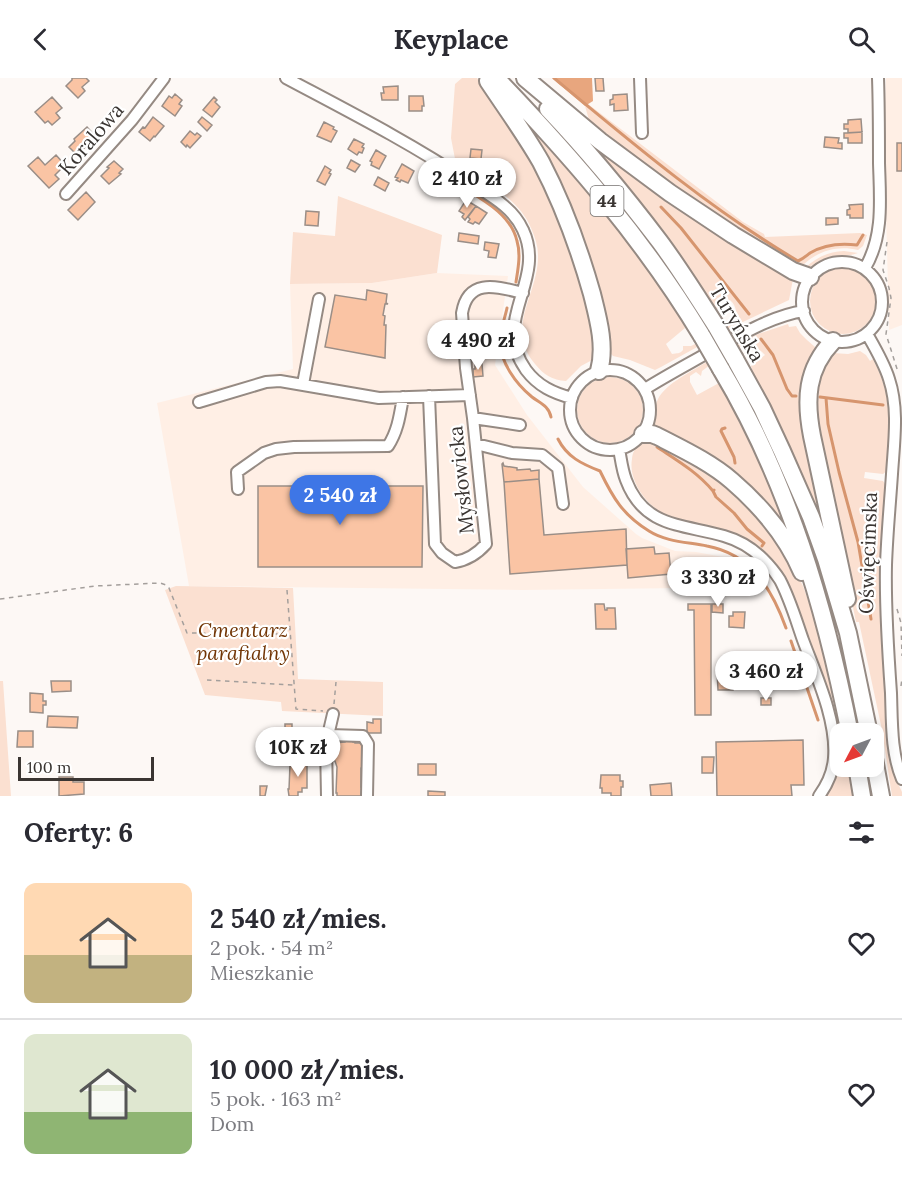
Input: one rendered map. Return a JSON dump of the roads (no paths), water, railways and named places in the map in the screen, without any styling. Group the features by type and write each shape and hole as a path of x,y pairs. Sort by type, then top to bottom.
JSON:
{"highway":[{"path":"486,78 522,130 540,161 571,228 596,309 603,354 600,371"},
{"name":"Turyńska","path":"496,78 549,133 611,205 684,306 735,359 762,408 811,517 848,633"},
{"name":"Turyńska","path":"518,78 579,142 674,262 709,331 721,369 766,457 793,520 805,553 822,619"},
{"path":"525,78 600,141 670,193 793,271 810,277"},
{"path":"833,341 815,367 808,394 807,409 846,597 848,633"},
{"path":"643,434 657,436 693,455 731,480 751,499 769,519 796,559 822,619"},
{"name":"44","path":"822,619 840,684 848,723"},
{"name":"Oświęcimska","path":"848,633 868,723"},
{"path":"859,777 862,796"},
{"path":"877,777 880,796"}],"street":[{"name":"Koralowa","path":"66,194 132,120 164,78"},
{"path":"286,78 449,168 503,205 520,224 529,248 530,264 515,318 513,333 516,349 521,362 542,386 572,398"},
{"path":"640,78 642,133"},
{"path":"865,268 873,253 880,212 878,78"},
{"path":"846,262 865,268 875,277 882,294 878,321 867,334 854,340 833,341 815,332 804,311 803,291 810,277 829,264 846,262"},
{"name":"Mysłowicka","path":"429,396 435,544 442,553 455,562 465,561 478,553 486,544 462,313 465,301 474,291 486,287 493,286 523,293"},
{"path":"303,384 319,299"},
{"path":"645,389 748,331 788,314 804,311"},
{"name":"Oświęcimska","path":"867,334 889,378 895,411 886,569 887,631 897,730 896,763 902,779"},
{"path":"610,369 620,370 630,374 645,389 651,407 650,417 643,434 628,446 608,450 598,448 589,444 575,429 571,419 572,398 582,381 590,375 610,369"},
{"path":"199,402 266,382 280,381 379,398 470,395"},
{"path":"238,489 237,472 264,453 276,449 388,446 397,428 403,397"},
{"path":"473,418 520,425"},
{"path":"476,444 512,453 542,455 558,468 563,504"},
{"path":"619,449 627,483 650,513 675,526 722,535 741,543 764,560 779,579 794,613 831,727 833,764 828,781 819,796"},
{"path":"327,796 326,744 333,713"},
{"path":"329,735 363,736 368,744 367,796"}],"waterway":[{"path":"554,78 642,151 703,197 765,241 798,261 827,246 857,245 863,235"},
{"path":"454,182 492,206 513,230 519,251 516,282"},
{"path":"661,207 681,228 749,314"},
{"path":"507,308 500,337 506,365 526,392 546,407 551,417"},
{"path":"761,339 773,355 787,389 792,396 796,396"},
{"path":"820,397 883,405"},
{"path":"826,398 828,424 858,542 871,619"},
{"path":"725,428 721,431 735,463"},
{"path":"558,439 566,451 576,459 600,471 609,490 620,505 632,519 649,531 670,540 722,550 748,565 758,575 774,600 786,628"},
{"path":"657,447 694,472 713,491"},
{"path":"714,490 716,497 764,543 762,546"},
{"path":"791,641 818,720"}],"park label":[{"name":"Cmentarz parafialny","path":"243,642"}]}
